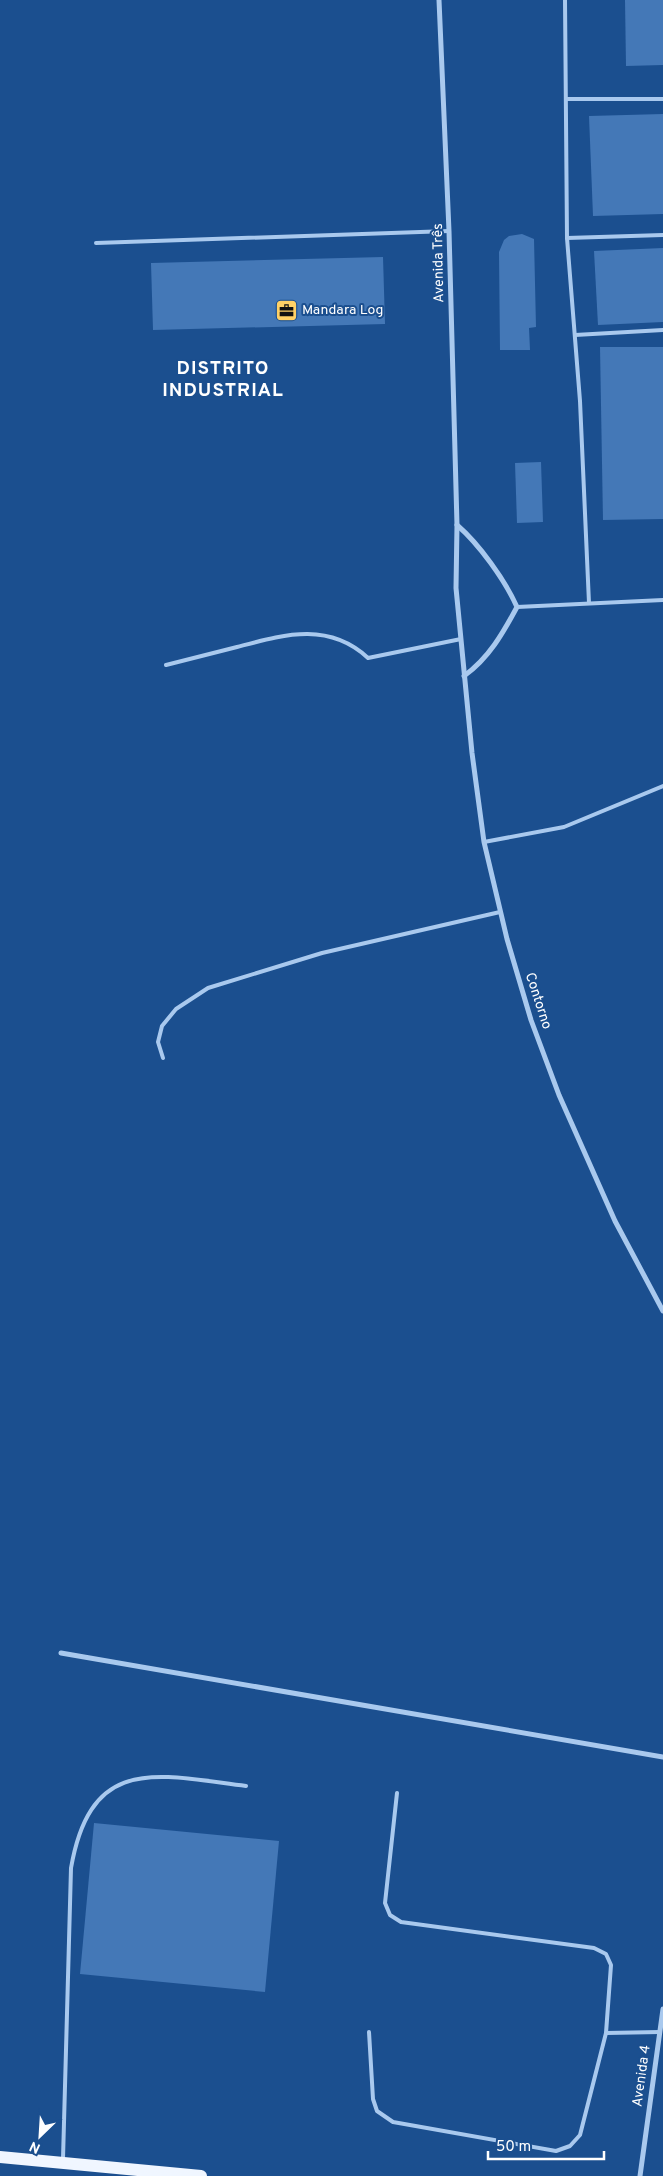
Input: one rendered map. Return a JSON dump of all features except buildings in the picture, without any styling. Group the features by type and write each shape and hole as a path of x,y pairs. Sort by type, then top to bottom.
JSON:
{"main road":[{"path":"0,2157 201,2176"}],"street":[{"name":"Avenida Três","path":"439,0 450,231 457,525 456,588 462,639"},
{"path":"457,525 471,537 503,581 517,607 490,651 477,667 464,676"},
{"name":"Contorno","path":"462,639 472,753 484,842 500,912 531,1020 559,1095 615,1221 663,1311"},
{"path":"61,1653 663,1757"},
{"name":"Avenida 4","path":"640,2176 663,2009"}],"lane":[{"path":"565,0 567,238 580,401 589,603"},
{"path":"566,99 663,99"},
{"path":"96,244 450,231"},
{"path":"567,238 663,235"},
{"path":"575,335 663,330"},
{"path":"517,607 663,600"},
{"path":"166,665 288,634 322,634 356,647 368,658 462,639"},
{"path":"484,842 564,827 663,786"},
{"path":"163,1058 158,1042 162,1026 176,1010 208,988 322,953 500,912"},
{"path":"63,2162 71,1868 74,1849 86,1818 107,1791 121,1783 137,1778 158,1775 246,1786"},
{"path":"369,2032 373,2099 377,2111 392,2122 556,2151 570,2146 580,2135 606,2033 611,1965 606,1954 594,1948 401,1922 390,1914 385,1903 397,1793"},
{"path":"606,2033 660,2032"}],"place":[{"name":"Mandara Log","path":"286,310"}],"district":[{"name":"DISTRITO INDUSTRIAL","path":"223,380"}]}
